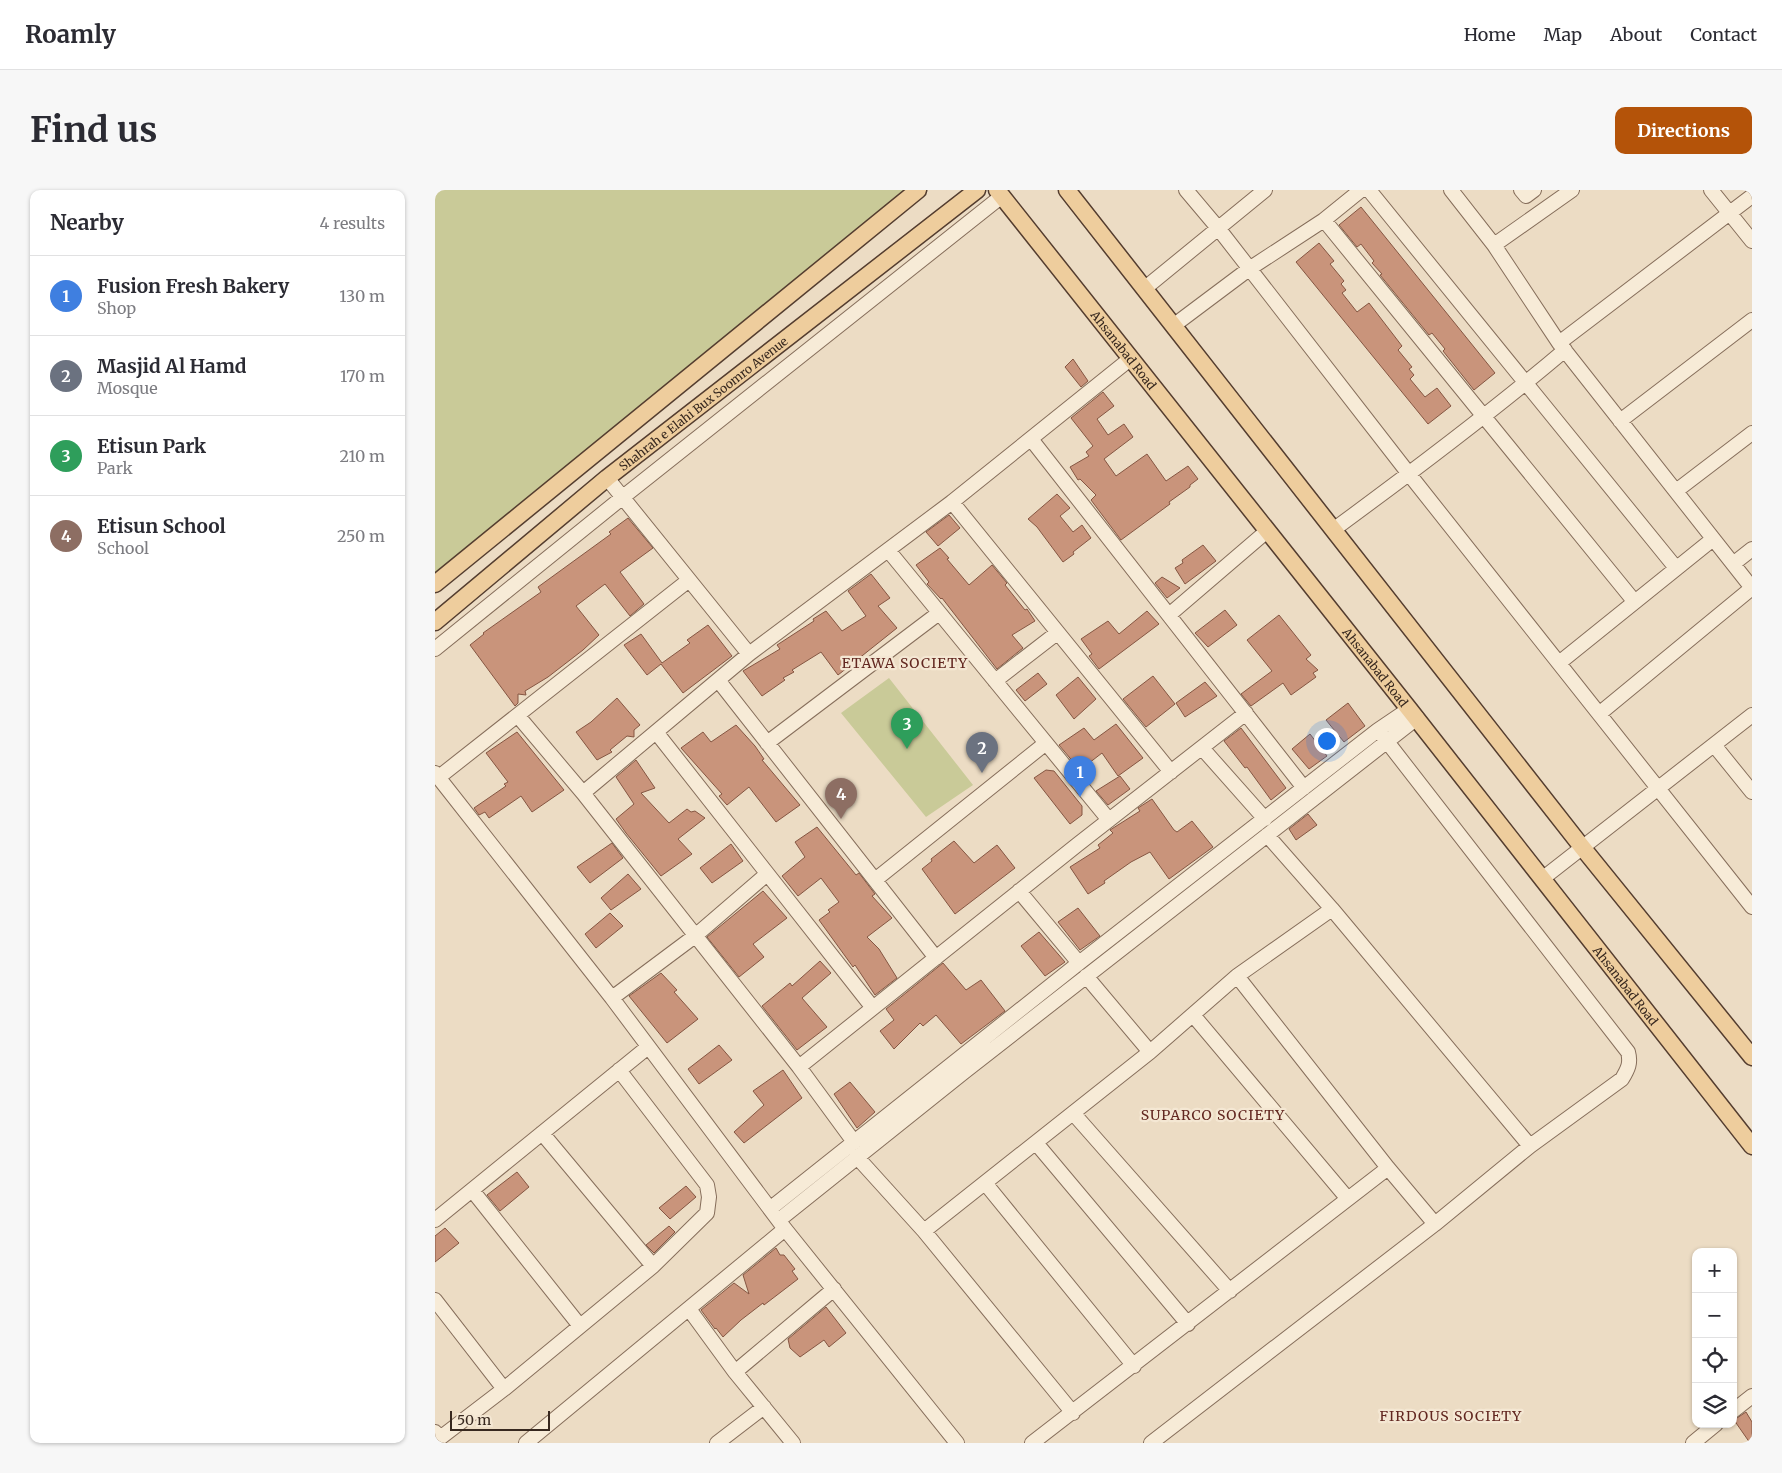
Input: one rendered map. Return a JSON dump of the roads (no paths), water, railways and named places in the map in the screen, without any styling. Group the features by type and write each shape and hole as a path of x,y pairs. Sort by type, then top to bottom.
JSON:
{"main road":[{"path":"435,584 918,190"},
{"name":"Shahrah e Elahi Bux Soomro Avenue","path":"435,622 607,478 977,190"},
{"path":"1067,190 1582,847 1752,1056"},
{"name":"Ahsanabad Road","path":"1000,193 1752,1146"}],"street":[{"path":"1186,190 1218,228 1409,474 1752,907"},
{"path":"1144,289 1265,190"},
{"path":"1173,326 1249,269 1324,220 1361,190"},
{"path":"1369,190 1676,568"},
{"path":"1451,190 1494,244 1562,346 1752,588 1599,714"},
{"path":"1521,190 1526,196 1534,190"},
{"path":"1494,244 1572,190"},
{"path":"1711,190 1752,241"},
{"path":"435,649 1000,193"},
{"path":"1333,530 1409,474 1526,383 1562,346 1752,196"},
{"path":"1324,220 1635,601"},
{"path":"1621,421 1752,320"},
{"path":"583,793 749,654 952,502 1131,359"},
{"path":"1676,491 1752,433"},
{"path":"1031,439 1304,788"},
{"path":"607,478 749,654"},
{"path":"952,502 1171,772"},
{"path":"1169,615 1267,532"},
{"path":"1559,663 1713,539"},
{"path":"1733,564 1752,549"},
{"path":"888,550 1109,820"},
{"path":"689,580 518,716 437,775 612,998 782,1224 957,1443"},
{"path":"767,743 939,612"},
{"path":"995,681 1057,633"},
{"path":"718,680 935,958"},
{"path":"799,1067 1246,713"},
{"path":"771,1208 1079,963 1304,788 1413,714"},
{"path":"1542,878 1752,715"},
{"path":"518,716 583,793 799,1067 854,1142"},
{"path":"656,732 873,1008"},
{"path":"526,1443 689,1309 857,1157 1267,835 1383,736"},
{"path":"1151,1443 1435,1224 1530,1146 1622,1079 1628,1070 1630,1062 1628,1052 1383,736"},
{"path":"875,880 1046,743"},
{"path":"1714,745 1752,792"},
{"path":"1201,748 1265,819"},
{"path":"1267,835 1332,909 1530,1146"},
{"path":"612,998 695,936 767,874"},
{"path":"1019,892 1079,963"},
{"path":"924,1231 1150,1052 1237,976 1332,909"},
{"path":"1086,976 1150,1052"},
{"path":"1237,976 1388,1168 1435,1224"},
{"path":"1193,1014 1348,1199"},
{"path":"435,1220 648,1047"},
{"path":"439,1438 504,1389 653,1266 707,1213 709,1206 707,1185 619,1070"},
{"path":"1073,1113 1230,1291"},
{"path":"542,1133 653,1266"},
{"path":"1036,1143 1188,1324"},
{"path":"857,1157 924,1231 1073,1413"},
{"path":"1032,1443 1388,1168"},
{"path":"985,1183 1134,1366"},
{"path":"472,1190 580,1326"},
{"path":"735,1372 834,1290"},
{"path":"435,1300 504,1389"},
{"path":"689,1309 735,1372 793,1443"},
{"path":"1737,1408 1752,1396"},
{"path":"717,1443 764,1407"},
{"path":"1693,1443 1711,1428"}],"place":[{"name":"Etisun Park","path":"907,749"},
{"name":"Masjid Al Hamd","path":"982,773"},
{"name":"Fusion Fresh Bakery","path":"1080,797"},
{"name":"Etisun School","path":"841,819"}],"district":[{"name":"ETAWA SOCIETY","path":"905,663"},
{"name":"SUPARCO SOCIETY","path":"1213,1115"},
{"name":"FIRDOUS SOCIETY","path":"1451,1416"}]}
